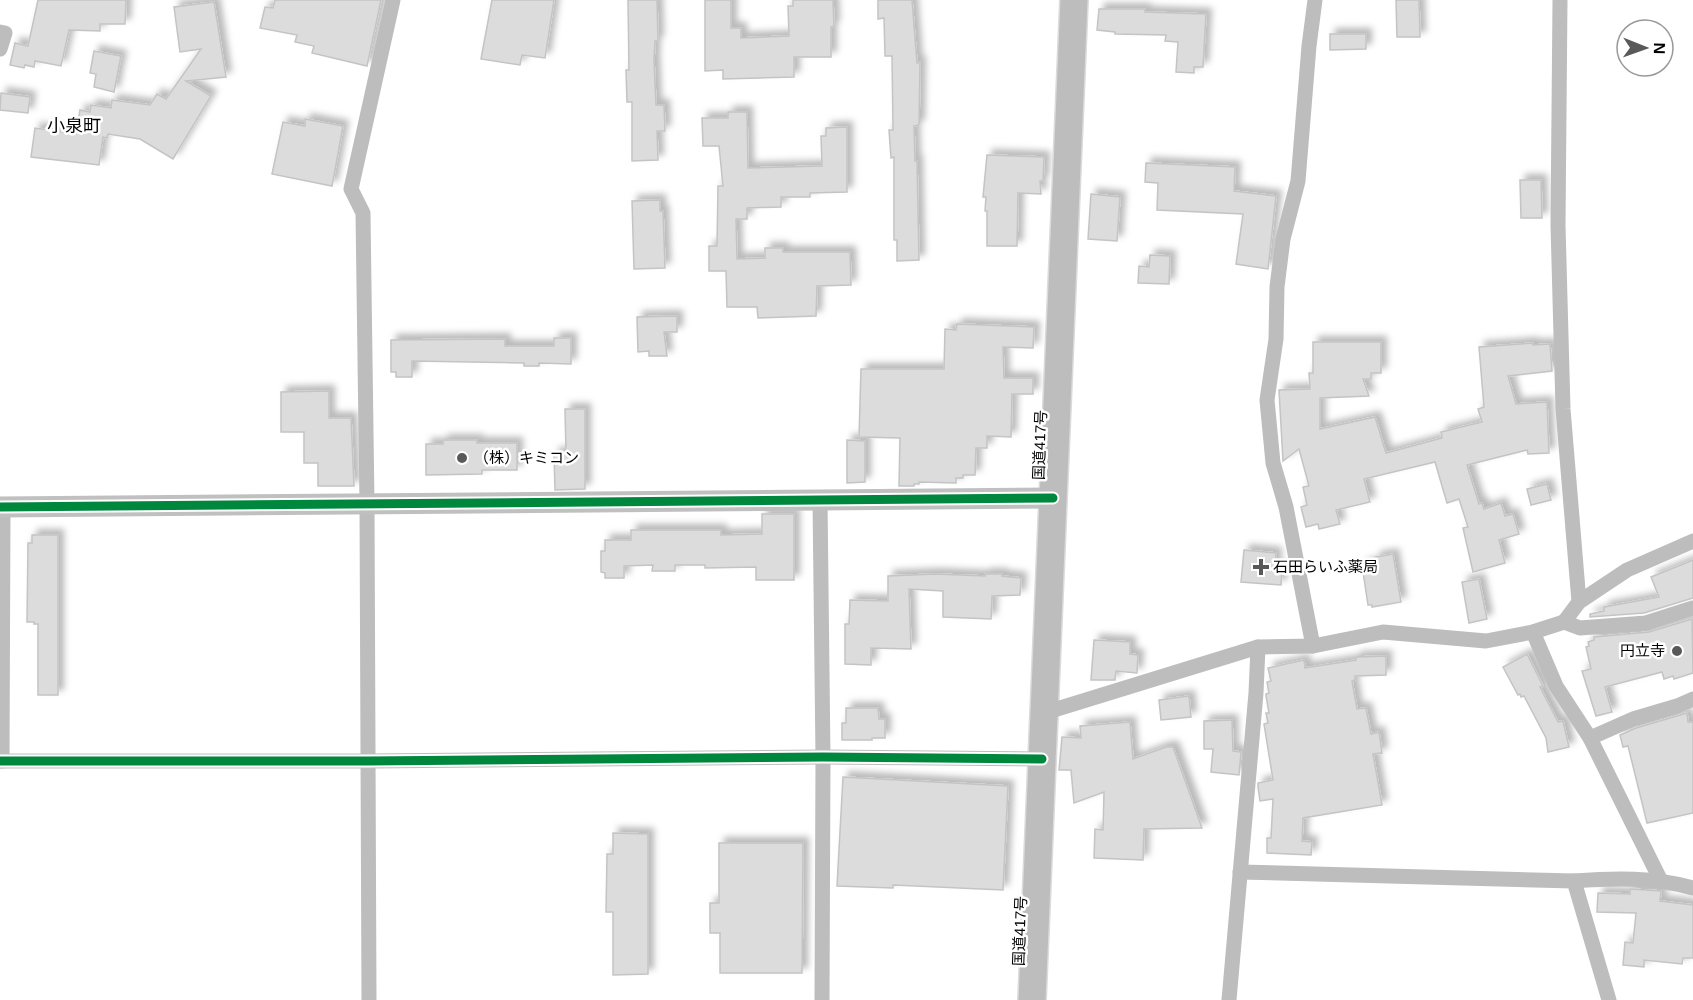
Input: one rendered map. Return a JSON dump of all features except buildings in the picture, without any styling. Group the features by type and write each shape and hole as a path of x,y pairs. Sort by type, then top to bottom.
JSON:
{"highway":[{"name":"国道417号","path":"1032,1000 1074,0"}],"street":[{"path":"369,1000 363,213 351,189 393,0"},
{"path":"1313,646 1286,507 1273,463 1267,400 1276,339 1277,286 1283,239 1298,181 1315,0"},
{"path":"1560,0 1558,225 1563,409 1579,602"},
{"path":"0,32 5,33 0,49"},
{"path":"1042,759 823,757 1,761 2,507 1053,498"},
{"path":"820,500 823,757 822,1000"},
{"path":"1044,713 1258,647 1313,646 1383,632 1486,641 1533,632 1564,622 1579,602 1627,570 1693,541"},
{"path":"1564,622 1580,628 1646,623 1693,608"},
{"path":"1533,632 1556,686 1590,738 1661,881"},
{"path":"1229,1000 1258,647"},
{"path":"1590,738 1633,719 1693,699"},
{"path":"1240,872 1574,880 1605,878 1669,881 1693,888"},
{"path":"1574,880 1610,1000"}],"cycle path":[{"path":"0,507 1053,498"},
{"path":"0,761 823,757 1042,759"}],"place":[{"name":"（株）キミコン","path":"462,458"},
{"name":"石田らいふ薬局","path":"1261,567"},
{"name":"円立寺","path":"1677,651"}],"district":[{"name":"小泉町","path":"74,126"}]}
